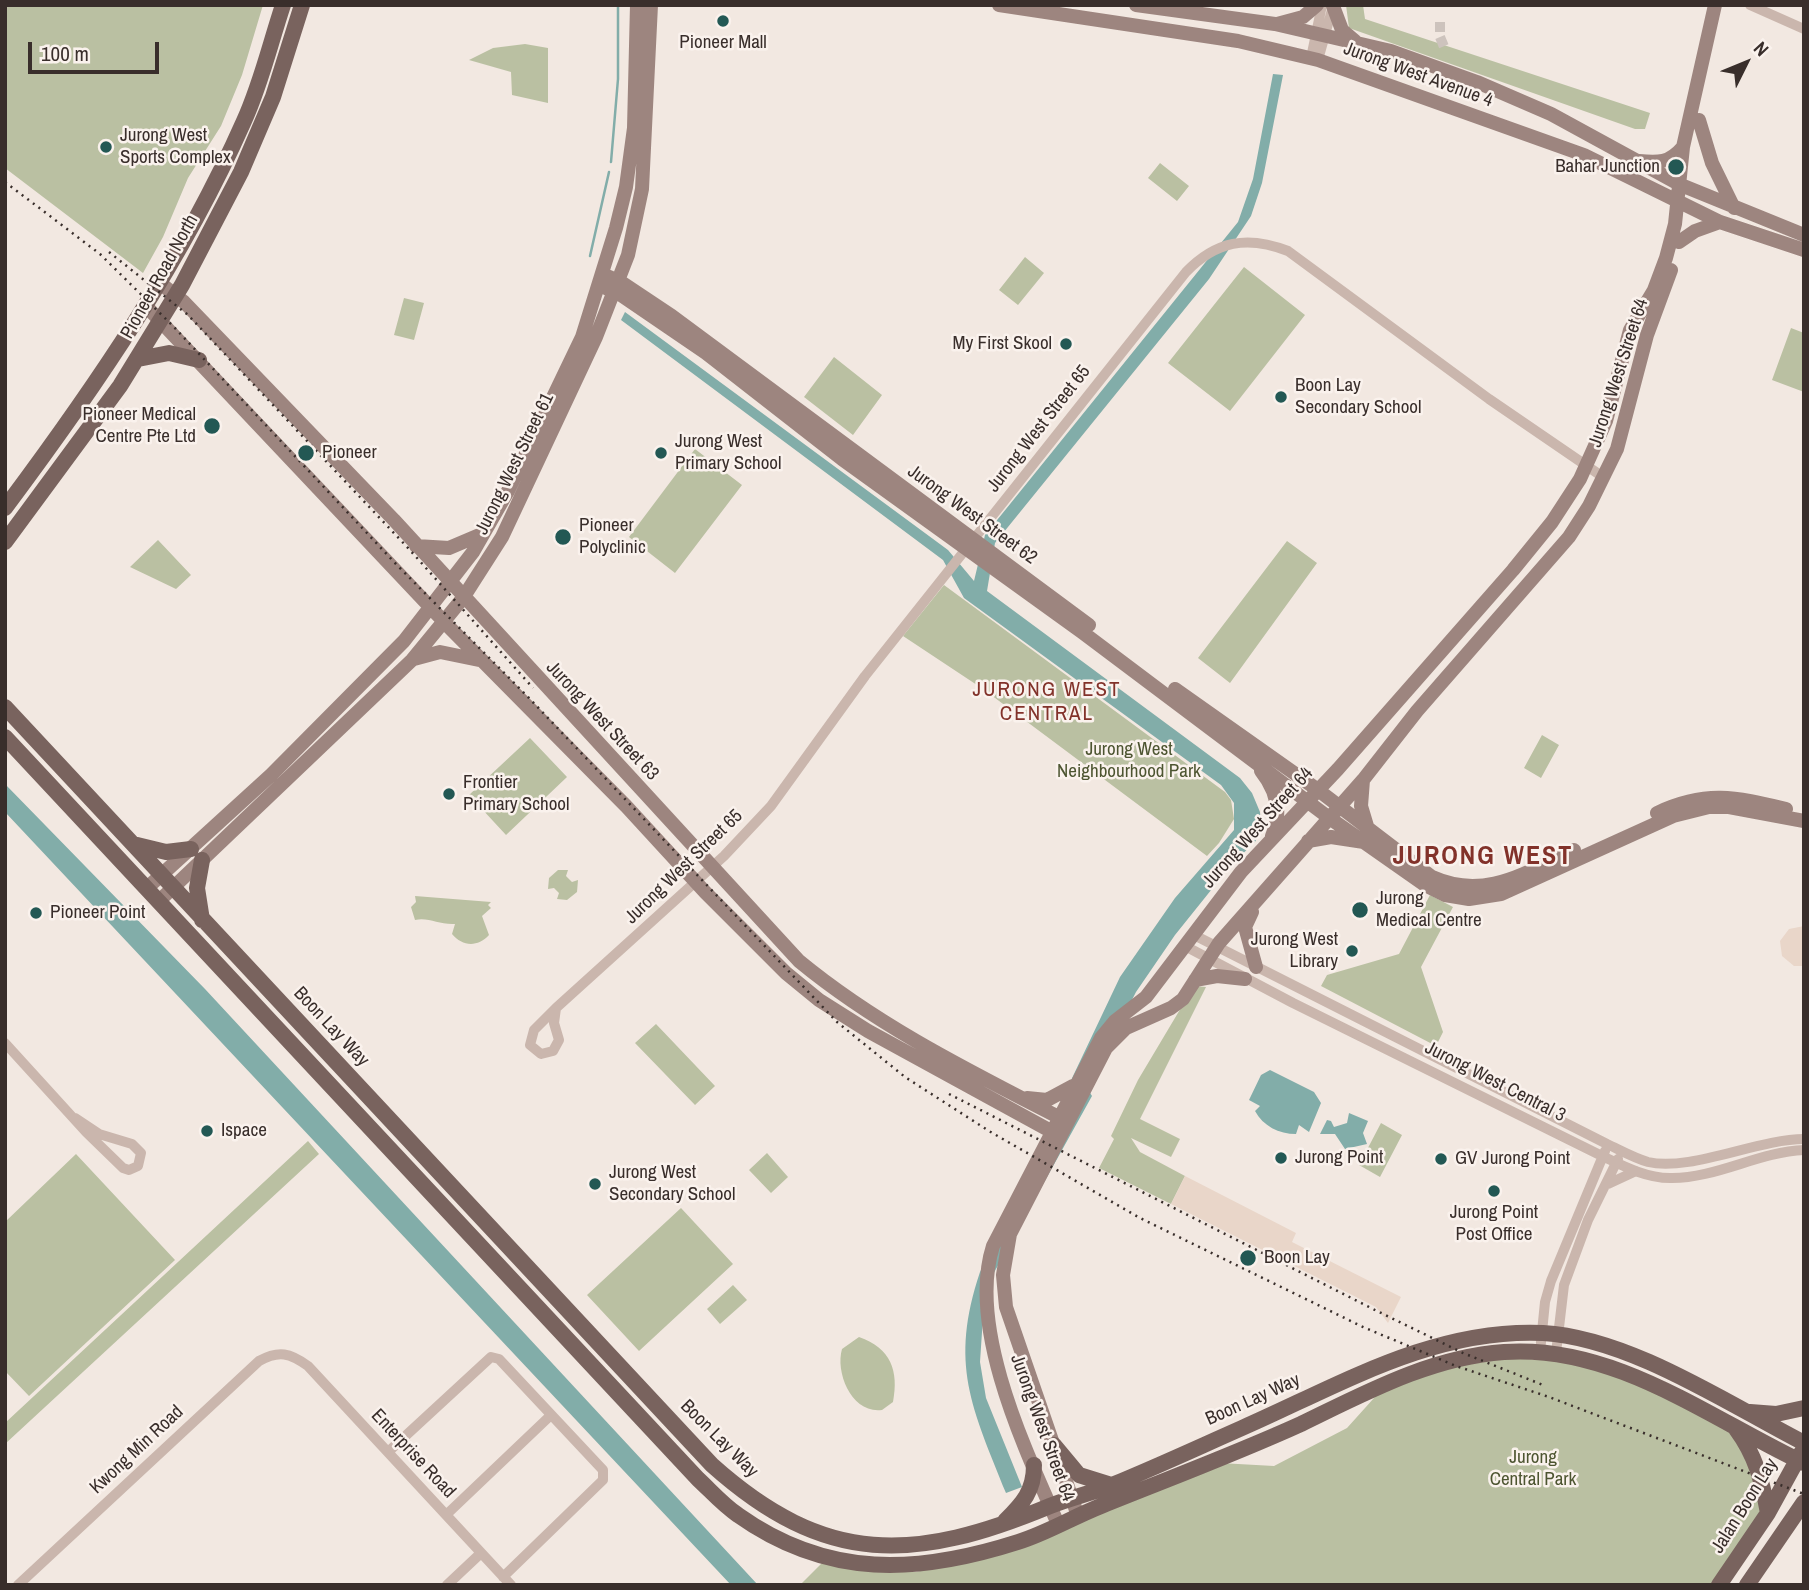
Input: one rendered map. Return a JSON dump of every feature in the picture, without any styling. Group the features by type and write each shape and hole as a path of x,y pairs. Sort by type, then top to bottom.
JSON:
{"main road":[{"name":"Pioneer Road North","path":"5,508 94,387 146,306 193,225 244,121 283,5"},
{"name":"Pioneer Road North","path":"5,542 61,471 162,321 241,172 273,97 303,9"},
{"path":"138,359 169,353 200,359"},
{"name":"Boon Lay Way","path":"5,707 702,1456 747,1497 777,1516 818,1532 860,1543 917,1546 962,1538 1111,1485 1374,1367 1433,1345 1466,1338 1550,1334 1628,1355 1744,1412 1802,1453"},
{"name":"Boon Lay Way","path":"5,737 698,1479 736,1514 772,1536 813,1553 858,1565 916,1566 1021,1541 1219,1460 1439,1363 1504,1352 1548,1353 1581,1358 1640,1380 1735,1427 1802,1453"},
{"path":"130,843 166,852 197,854 197,888 202,920"},
{"path":"1744,1412 1776,1414 1804,1408"},
{"path":"1735,1427 1752,1451 1768,1513"},
{"path":"1054,1445 1079,1475 1111,1485"},
{"name":"Jalan Boon Lay","path":"1719,1585 1768,1513 1802,1453"},
{"path":"1004,1523 1029,1494 1034,1482 1034,1465"},
{"path":"1748,1585 1804,1502"},
{"path":"1781,1539 1804,1528"}],"street":[{"name":"Jurong West Street 61","path":"159,901 173,889 197,854 373,675 449,582 485,532 520,470 582,337 601,280 629,169 634,128 637,5"},
{"name":"Jurong West Street 61","path":"147,888 160,876 197,854 412,660 463,598 514,515 628,254 642,189 651,5"},
{"name":"Jurong West Avenue 4","path":"999,5 1238,41 1315,59 1584,155 1720,222 1804,250"},
{"name":"Jurong West Avenue 4","path":"1136,5 1275,24 1356,42 1477,82 1551,114 1684,187 1804,235"},
{"path":"1275,24 1303,17 1317,5"},
{"path":"1684,187 1684,147 1715,5"},
{"path":"1684,187 1724,5"},
{"path":"1750,5 1804,29"},
{"path":"1315,59 1330,6"},
{"path":"1330,6 1342,30 1356,42"},
{"path":"1699,120 1712,163 1734,208"},
{"path":"1631,160 1661,163 1670,160 1684,147"},
{"name":"Jurong West Street 64","path":"1058,1524 996,1362 985,1311 985,1282 993,1246 1106,1048 1126,1028 1177,1003 1212,953 1257,898 1363,780 1417,711 1569,537 1617,449 1647,335 1679,242 1684,187"},
{"name":"Jurong West Street 64","path":"1078,1516 1006,1307 1003,1275 1010,1234 1076,1084 1101,1038 1115,1021 1146,997 1241,872 1338,769 1533,547 1585,468 1606,421 1630,330 1661,274 1682,204"},
{"path":"1679,242 1695,230 1720,222"},
{"name":"Jurong West Street 65","path":"556,1008 711,868 771,806 865,676 1186,272 1200,258 1230,243 1269,244 1288,251 1585,468 1603,477"},
{"name":"Jurong West Street 62","path":"601,280 616,286 842,459 970,543 1287,769 1313,795"},
{"name":"Jurong West Street 63","path":"159,283 176,295 262,381 799,961 838,993 877,1018 1016,1096 1059,1127"},
{"name":"Jurong West Street 63","path":"146,306 200,359 445,622 786,974 819,1000 947,1076 1059,1127"},
{"path":"416,546 449,548 470,541 485,532"},
{"name":"Jurong West Street 62","path":"970,543 1254,762 1313,795"},
{"path":"412,660 440,652 484,661"},
{"path":"1254,762 1266,778 1279,805 1278,821 1270,842"},
{"path":"1287,769 1316,775 1338,769"},
{"path":"1363,780 1362,813 1368,837"},
{"path":"1313,795 1339,805 1368,837 1425,885 1445,895 1469,899 1501,894 1673,816 1709,807 1729,807 1804,821"},
{"path":"1313,795 1328,817 1368,837 1432,877 1450,884 1483,888 1677,804 1708,796 1732,797 1804,813"},
{"path":"1308,841 1331,837 1368,837"},
{"path":"1256,967 1245,927 1257,898"},
{"name":"Jurong West Central 3","path":"1189,940 1212,953 1245,979 1636,1171 1668,1178 1686,1177 1766,1154 1804,1150"},
{"name":"Jurong West Central 3","path":"1212,953 1256,967 1622,1152 1650,1162 1675,1161 1804,1139"},
{"path":"1195,980 1217,976 1245,979"},
{"path":"5,1043 75,1118 123,1168 129,1170 138,1166 141,1153 132,1144 99,1134 75,1118"},
{"path":"1016,1096 1047,1100 1076,1084"},
{"path":"1548,1353 1550,1334 1545,1302 1559,1256 1607,1144"},
{"path":"1548,1353 1550,1334 1564,1284 1622,1152"},
{"path":"1605,1186 1619,1176 1636,1171"},
{"name":"Enterprise Road","path":"286,1353 308,1366 507,1581"},
{"name":"Kwong Min Road","path":"18,1585 259,1361 271,1354 286,1353"},
{"path":"388,1452 491,1357 499,1360 551,1415 605,1476 507,1581"},
{"path":"446,1515 551,1415"},
{"path":"447,1585 481,1553"}],"green space":[{"name":"Jurong West Sports Complex","path":"5,5 263,5 242,75 221,126 188,178 163,237 143,273 5,168"},
{"path":"1346,5 1363,5 1365,19 1650,113 1645,129 1635,129 1349,28"},
{"path":"525,44 548,48 548,103 512,95 511,72 469,60 493,48"},
{"path":"1160,163 1189,186 1177,201 1148,178"},
{"path":"1025,257 1044,273 1018,305 999,290"},
{"path":"1244,267 1305,315 1230,411 1168,363"},
{"path":"404,298 424,303 414,340 394,335"},
{"path":"1791,328 1804,333 1804,392 1772,380"},
{"path":"834,357 882,395 853,435 804,397"},
{"path":"695,449 742,485 675,573 629,537"},
{"path":"158,540 191,575 176,589 130,567"},
{"path":"1287,541 1317,563 1230,683 1198,658"},
{"name":"Jurong West Neighbourhood Park","path":"944,585 1225,792 1231,800 1234,819 1207,856 983,689 903,636"},
{"path":"1542,735 1559,745 1541,778 1524,768"},
{"path":"530,738 567,777 506,835 469,795"},
{"path":"558,870 568,870 566,876 572,882 578,880 577,892 567,900 557,899 559,893 554,888 548,889 549,878"},
{"path":"1430,895 1453,907 1421,967 1443,1032 1436,1046 1321,986 1327,975 1399,954"},
{"path":"415,896 491,902 488,905 491,908 482,916 489,935 475,944 465,943 452,934 455,924 415,920 411,907 416,902"},
{"path":"1194,986 1206,987 1140,1119 1180,1139 1171,1157 1131,1138 1140,1152 1185,1176 1171,1204 1099,1168 1138,1080"},
{"path":"656,1024 715,1086 695,1105 635,1043"},
{"path":"1381,1123 1402,1135 1380,1177 1359,1165"},
{"path":"308,1141 319,1154 5,1444 5,1423"},
{"path":"767,1153 788,1177 771,1193 749,1170"},
{"path":"76,1154 175,1260 29,1396 5,1371 5,1222"},
{"path":"681,1208 733,1264 639,1351 587,1295"},
{"path":"733,1285 747,1300 720,1324 707,1309"},
{"path":"859,1337 879,1347 893,1371 893,1402 882,1410 871,1410 862,1406 854,1399 844,1380 840,1359 842,1349"},
{"name":"Jurong Central Park","path":"1471,1358 1581,1360 1734,1428 1762,1489 1759,1521 1713,1585 800,1585 824,1561 859,1570 916,1572 1021,1546 1220,1463 1274,1466 1347,1428 1383,1388"}],"shaded area":[{"path":"1804,926 1804,966 1794,966 1782,956 1780,941 1789,929"},
{"path":"1185,1176 1296,1233 1292,1242 1401,1297 1388,1323 1376,1307 1171,1204"}],"water":[{"path":"1273,74 1283,75 1262,183 1251,216 1209,279 995,543 987,591 1240,778 1252,793 1260,812 1261,830 1255,842 1232,864 1175,935 1136,992 1087,1088 1092,1096 991,1278 984,1302 980,1362 986,1398 1022,1487 1006,1493 975,1410 966,1360 966,1333 980,1272 1120,977 1175,898 1234,830 1234,803 1221,785 964,598 943,560 621,320 625,312 948,550 974,581 985,535 1238,222 1253,179"},
{"path":"5,784 205,989 758,1585 731,1585 5,812"},
{"path":"1270,1070 1314,1092 1321,1103 1309,1132 1299,1125 1296,1134 1278,1131 1262,1121 1255,1111 1260,1106 1249,1100 1261,1075"},
{"path":"1349,1113 1368,1121 1363,1133 1367,1144 1345,1149 1335,1134 1320,1134 1327,1120 1331,1121 1334,1127 1347,1123"}],"waterway":[{"path":"611,162 618,79 618,5"},
{"path":"590,256 609,172"}],"tunnel":[{"path":"1440,22 1440,37 1445,49"}],"railway":[{"path":"5,182 100,254 174,327 395,563 528,697 837,1022 905,1077 989,1131 1140,1218 1363,1327 1456,1366 1549,1397 1804,1494"},
{"path":"109,252 188,315 409,549 533,688"},
{"path":"949,1094 1375,1310 1463,1353 1543,1385"}],"place":[{"name":"Pioneer Mall","path":"723,21"},
{"name":"Jurong West Sports Complex","path":"106,147"},
{"name":"Bahar Junction","path":"1676,167"},
{"name":"My First Skool","path":"1066,344"},
{"name":"Boon Lay Secondary School","path":"1281,397"},
{"name":"Pioneer Medical Centre Pte Ltd","path":"212,426"},
{"name":"Pioneer","path":"306,453"},
{"name":"Jurong West Primary School","path":"661,453"},
{"name":"Pioneer Polyclinic","path":"563,537"},
{"name":"Frontier Primary School","path":"449,794"},
{"name":"Jurong Medical Centre","path":"1360,910"},
{"name":"Pioneer Point","path":"36,913"},
{"name":"Jurong West Library","path":"1352,951"},
{"name":"Ispace","path":"207,1131"},
{"name":"Jurong Point","path":"1281,1158"},
{"name":"GV Jurong Point","path":"1441,1159"},
{"name":"Jurong West Secondary School","path":"595,1184"},
{"name":"Jurong Point Post Office","path":"1494,1191"},
{"name":"Boon Lay","path":"1248,1258"}],"district":[{"name":"JURONG WEST CENTRAL","path":"1047,702"},
{"name":"JURONG WEST","path":"1483,857"}]}
